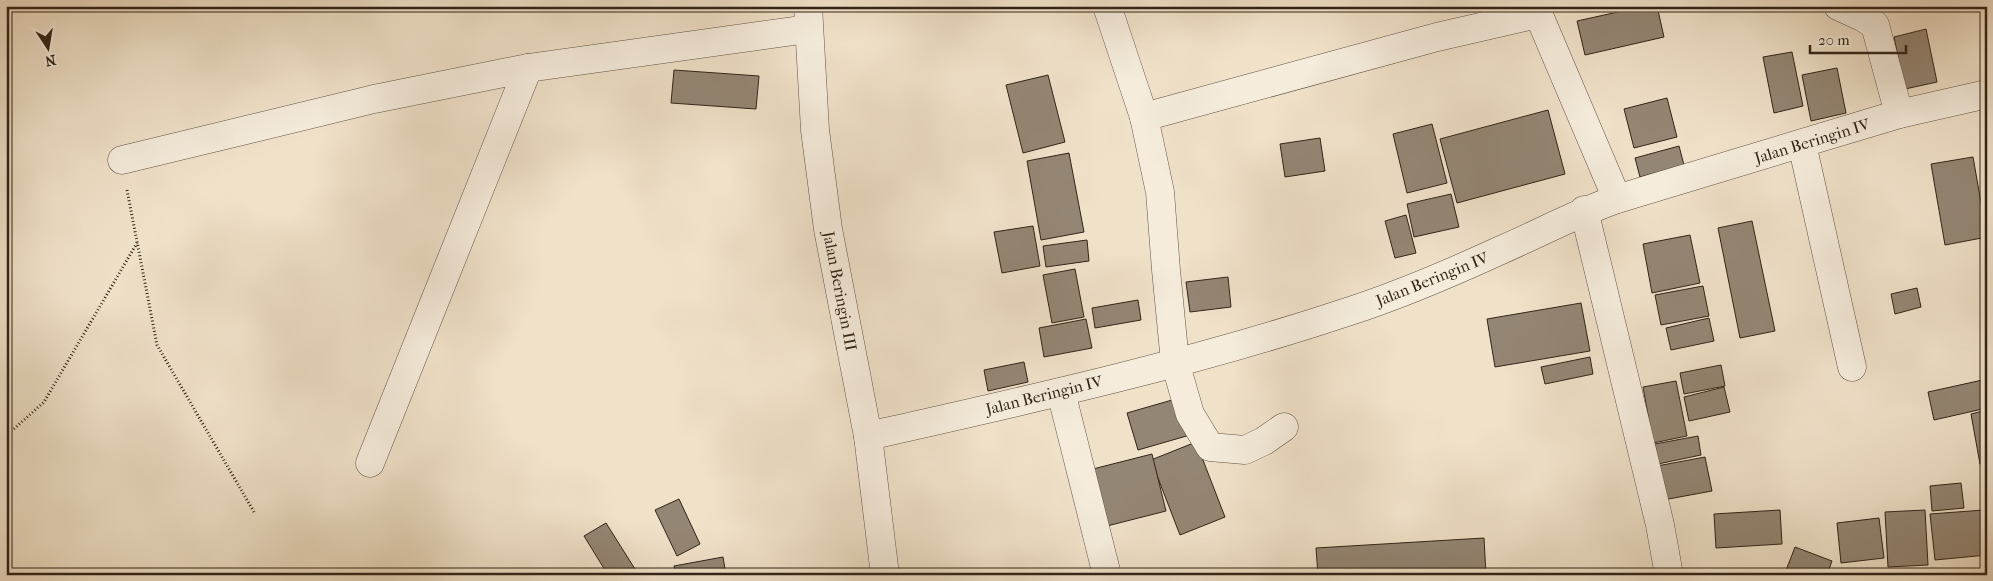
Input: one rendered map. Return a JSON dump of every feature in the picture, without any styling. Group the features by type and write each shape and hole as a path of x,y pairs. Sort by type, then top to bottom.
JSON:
{"street":[{"path":"1107,6 1144,117 1160,192 1175,362 1190,414 1210,447 1245,450 1264,441 1284,427"},
{"path":"1838,6 1862,17 1875,26 1899,114"},
{"path":"1144,117 1536,10 1617,199"},
{"path":"122,160 374,99 528,68 808,18"},
{"name":"Jalan Beringin III","path":"808,18 815,130 828,229 868,436 885,575"},
{"path":"370,463 528,68"},
{"name":"Jalan Beringin IV","path":"868,436 1061,392 1175,362 1348,312 1429,282 1584,210 1899,114 1987,94"},
{"path":"1802,144 1852,367"},
{"path":"1584,210 1660,525 1669,575"},
{"path":"1061,392 1107,575"}],"path":[{"path":"122,160 157,345 254,512"},
{"path":"6,436 44,402 138,243"}],"building":[{"path":"1645,6 1657,6 1664,37 1585,55 1577,21"},
{"path":"1926,29 1937,82 1905,89 1894,37"},
{"path":"1792,52 1803,106 1774,113 1763,57"},
{"path":"1837,68 1846,113 1811,121 1802,75"},
{"path":"674,70 759,76 756,109 671,103"},
{"path":"1048,75 1065,142 1023,153 1006,85"},
{"path":"1667,98 1677,137 1634,148 1624,109"},
{"path":"1548,110 1565,174 1457,203 1440,139"},
{"path":"1432,124 1447,183 1407,193 1393,134"},
{"path":"1320,138 1325,171 1285,177 1280,144"},
{"path":"1679,146 1684,165 1640,177 1635,158"},
{"path":"1069,153 1084,232 1041,240 1027,161"},
{"path":"1973,157 1987,237 1945,245 1931,164"},
{"path":"1451,194 1459,227 1414,237 1407,204"},
{"path":"1406,215 1416,253 1395,258 1385,221"},
{"path":"1752,221 1775,331 1740,338 1718,228"},
{"path":"1033,226 1040,266 1002,273 994,232"},
{"path":"1690,235 1700,283 1652,293 1643,244"},
{"path":"1087,240 1089,261 1046,267 1043,246"},
{"path":"1075,269 1084,317 1052,323 1043,275"},
{"path":"1228,277 1231,307 1190,312 1186,282"},
{"path":"1703,286 1709,316 1661,325 1655,295"},
{"path":"1917,288 1921,307 1895,314 1891,294"},
{"path":"1138,300 1141,320 1095,328 1092,308"},
{"path":"1581,303 1590,351 1495,367 1487,319"},
{"path":"1709,318 1714,341 1671,350 1666,328"},
{"path":"1086,319 1092,348 1044,357 1039,328"},
{"path":"1590,357 1593,374 1545,384 1541,367"},
{"path":"1024,362 1028,382 988,391 984,370"},
{"path":"1721,365 1725,386 1684,394 1680,373"},
{"path":"1987,379 1987,408 1934,420 1928,392"},
{"path":"1676,381 1687,436 1653,443 1643,387"},
{"path":"1724,387 1730,412 1689,421 1684,397"},
{"path":"1179,398 1190,435 1138,450 1127,413"},
{"path":"1987,410 1987,462 1980,464 1971,414"},
{"path":"1698,436 1701,455 1658,464 1655,444"},
{"path":"1196,442 1225,517 1180,535 1151,460"},
{"path":"1152,454 1166,511 1107,526 1093,469"},
{"path":"1705,457 1712,491 1663,500 1657,466"},
{"path":"1961,483 1964,508 1932,511 1930,486"},
{"path":"679,499 700,544 677,556 655,510"},
{"path":"1780,510 1782,544 1716,548 1714,514"},
{"path":"1925,510 1928,565 1888,567 1885,512"},
{"path":"1984,510 1987,555 1935,560 1930,514"},
{"path":"1879,518 1884,558 1841,563 1837,523"},
{"path":"606,523 635,569 625,575 608,575 584,536"},
{"path":"1484,538 1486,575 1318,575 1316,548"},
{"path":"1795,547 1832,561 1827,575 1785,573"},
{"path":"723,557 726,575 676,575 674,566"}]}
